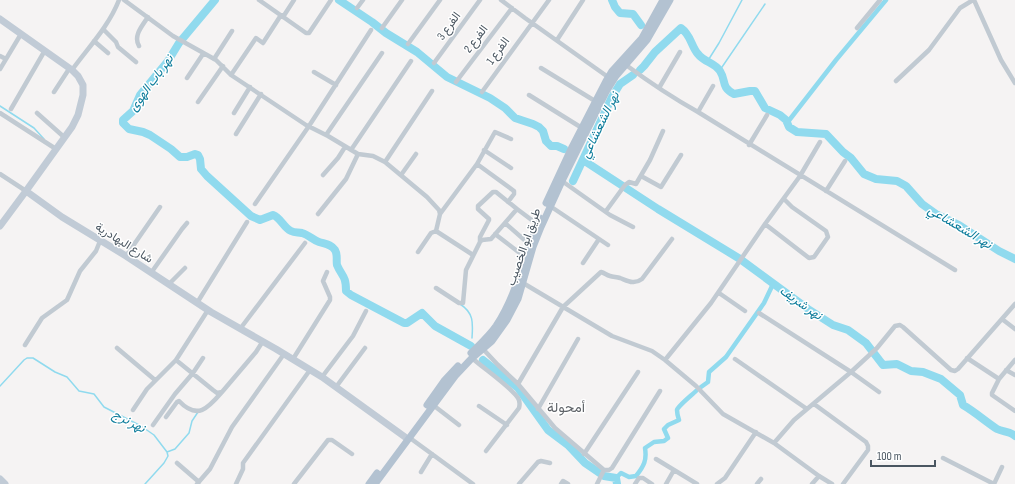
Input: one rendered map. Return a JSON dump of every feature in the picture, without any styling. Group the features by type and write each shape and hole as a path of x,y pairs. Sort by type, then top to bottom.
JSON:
{"main road":[{"name":"طريق ابو الخصيب","path":"375,484 408,437 456,375 472,358 492,341 500,331 511,305 523,283 533,247 550,206 606,92 612,82 647,40 667,1"},
{"name":"طريق ابو الخصيب","path":"369,484 408,437 444,381 492,331 511,305 529,244 537,224 595,101 608,77 642,38 667,1"},
{"path":"0,19 70,70 82,81 84,94 76,120 26,192 0,225"},
{"name":"شارع البهادرية","path":"26,192 62,217 126,256 208,310 322,377 408,437"},
{"path":"0,479 5,484"}],"street":[{"path":"54,92 103,29 119,0"},
{"path":"124,0 173,36 214,59 231,75 309,126 358,154 373,156 385,162 427,197 439,210 440,214"},
{"path":"259,0 309,33 331,0"},
{"path":"231,75 256,38 263,43 294,0"},
{"path":"358,8 364,0"},
{"path":"382,28 402,0"},
{"path":"408,44 440,0"},
{"name":"الفرع 3","path":"434,63 480,0"},
{"path":"501,0 608,77"},
{"name":"الفرع 1","path":"482,92 549,0"},
{"path":"557,40 583,0"},
{"path":"857,28 880,0"},
{"path":"896,81 929,50 960,8 973,0 1001,60 1015,83"},
{"name":"الفرع 2","path":"456,82 512,8"},
{"path":"139,46 137,37 148,17"},
{"path":"103,29 116,42 118,47 136,62"},
{"path":"255,204 309,126 371,30"},
{"path":"214,59 232,32"},
{"path":"0,69 21,34"},
{"path":"94,40 108,52"},
{"path":"11,109 44,52"},
{"path":"658,88 680,52"},
{"path":"326,135 382,53"},
{"path":"187,78 203,54"},
{"path":"0,56 6,59"},
{"path":"351,150 411,61"},
{"path":"626,65 675,99 955,270"},
{"path":"198,102 223,66"},
{"path":"541,68 595,101"},
{"path":"314,72 336,85"},
{"path":"698,112 713,86"},
{"path":"234,113 250,87"},
{"path":"385,162 432,91"},
{"path":"236,134 261,94"},
{"path":"529,94 582,128"},
{"path":"0,113 56,149"},
{"path":"37,113 64,137"},
{"path":"749,145 767,115"},
{"path":"606,211 625,185 629,182 636,184 663,130"},
{"path":"436,231 440,214 477,164 495,132 511,139"},
{"path":"665,360 719,292 734,267 800,176 820,142"},
{"path":"323,176 345,147"},
{"path":"484,150 511,168"},
{"path":"318,214 346,179 358,154"},
{"path":"401,175 416,154"},
{"path":"641,176 661,187 681,155"},
{"path":"826,191 845,161"},
{"path":"477,164 514,191 514,194 508,202"},
{"path":"0,174 26,192"},
{"path":"562,181 606,211 633,227"},
{"path":"436,288 460,303 464,300 466,270 480,242 480,236 489,220 478,209 478,206 493,192 496,192 537,224"},
{"path":"765,224 809,258 814,257 828,237 828,234 826,231 792,207 784,199"},
{"path":"550,206 608,245"},
{"path":"126,256 160,207"},
{"path":"480,242 482,240 490,240 517,209"},
{"path":"197,303 247,222"},
{"path":"151,273 182,229 188,223"},
{"path":"505,223 529,244"},
{"path":"418,252 431,233 436,231"},
{"path":"436,231 473,255"},
{"path":"495,234 525,257"},
{"path":"583,263 599,239"},
{"path":"518,384 562,307 601,272 610,276 619,277 628,282 638,282 642,279 672,239"},
{"path":"25,345 42,318 67,300 80,271 96,251 100,241"},
{"path":"240,329 306,243"},
{"path":"169,284 185,268"},
{"path":"293,359 330,300 323,281 327,272"},
{"path":"523,283 612,336 652,351 696,386 723,414 774,443 832,484"},
{"path":"719,292 745,312"},
{"path":"774,443 794,420 877,348 892,328 897,325 903,327 951,370 955,371 1015,304"},
{"path":"133,410 147,389 176,360 208,310"},
{"path":"322,377 353,336 366,311"},
{"path":"759,314 851,372 879,392"},
{"path":"1002,319 1015,329"},
{"path":"538,409 578,339"},
{"path":"166,417 179,401 185,407 196,411 205,410 256,352 263,341"},
{"path":"117,348 155,380"},
{"path":"336,387 365,348"},
{"path":"483,348 498,366 518,384 555,428 584,454 603,474"},
{"path":"177,463 198,483 210,469 232,428 284,354"},
{"path":"153,425 203,358"},
{"path":"472,358 509,389 518,399 520,408 486,452"},
{"path":"968,358 999,379"},
{"path":"736,359 807,409"},
{"path":"176,360 218,393 222,392"},
{"path":"1015,360 999,379 992,390 992,395 1015,410"},
{"path":"236,484 243,469 243,463 310,370"},
{"path":"1006,370 1015,375"},
{"path":"584,454 638,372"},
{"path":"597,484 603,474 612,468 660,391"},
{"path":"814,404 866,442 868,446 868,450 843,484"},
{"path":"432,405 459,425"},
{"path":"479,406 507,425"},
{"path":"716,484 725,478 756,432"},
{"path":"408,437 473,484"},
{"path":"294,484 328,440 332,440 352,454"},
{"path":"420,472 432,454"},
{"path":"943,458 994,484 1002,467"},
{"path":"656,459 697,484"},
{"path":"519,484 538,462 541,461 550,463"},
{"path":"666,484 674,470"},
{"path":"812,484 819,476"},
{"path":"635,484 639,478 643,478 652,484"},
{"path":"757,484 761,479"},
{"path":"561,484 564,481 568,484"}],"waterway":[{"name":"نهر باب الهوى","path":"215,0 179,43 168,61 140,95 133,111 123,120 123,123 129,129 150,135 180,157 187,157 195,154 198,155 201,169 207,176 251,216 260,220 273,215 291,231 304,234 317,241 332,246 336,252 337,265 344,279 346,291 351,295 404,323 407,323 422,313 435,326 471,346"},
{"path":"339,0 386,33 417,52 447,77 490,98 505,108 515,118 539,127 543,131 546,141 551,146 557,146 564,149"},
{"path":"612,0 620,13 633,14 641,25"},
{"path":"707,62 742,0"},
{"path":"787,123 836,60 886,0"},
{"path":"720,70 765,4"},
{"name":"نهر الشعشاعي","path":"640,70 655,52 681,28 689,37 698,54 703,59 718,68 725,86 734,94 755,91 765,108 780,115 786,120 789,127 797,132 826,134 843,152 851,158 864,174 876,179 897,181 906,186 922,204 936,214 959,225 999,251 1015,259"},
{"name":"نهر الشعشاعي","path":"573,181 612,97 620,84 633,75"},
{"path":"0,106 34,128 44,139"},
{"name":"نهر شريف","path":"583,160 658,209 740,259 808,309 833,325 848,330 866,343 883,365 897,364 911,371 923,372 941,379 960,395 963,405 997,429 1011,433 1015,436"},
{"path":"701,387 708,382 709,372 726,357 764,303 773,284"},
{"path":"460,304 465,307 472,319 472,338"},
{"name":"نهر نرج","path":"0,386 24,360 27,358 33,358 55,372 67,377 79,391 94,394 104,407 141,426 154,435 167,452 168,456 164,463 145,484"},
{"path":"483,360 518,388 548,430 568,445 585,463 604,476 616,478 617,484"},
{"path":"616,478 621,473 629,477 636,476 644,463 646,456 645,448 654,442 664,441 668,438 664,429 668,425 679,420 677,411 678,408 696,391"},
{"path":"167,452 175,449 189,433 192,421 198,412"}],"district":[{"name":"أمحولة","path":"566,407"}]}
